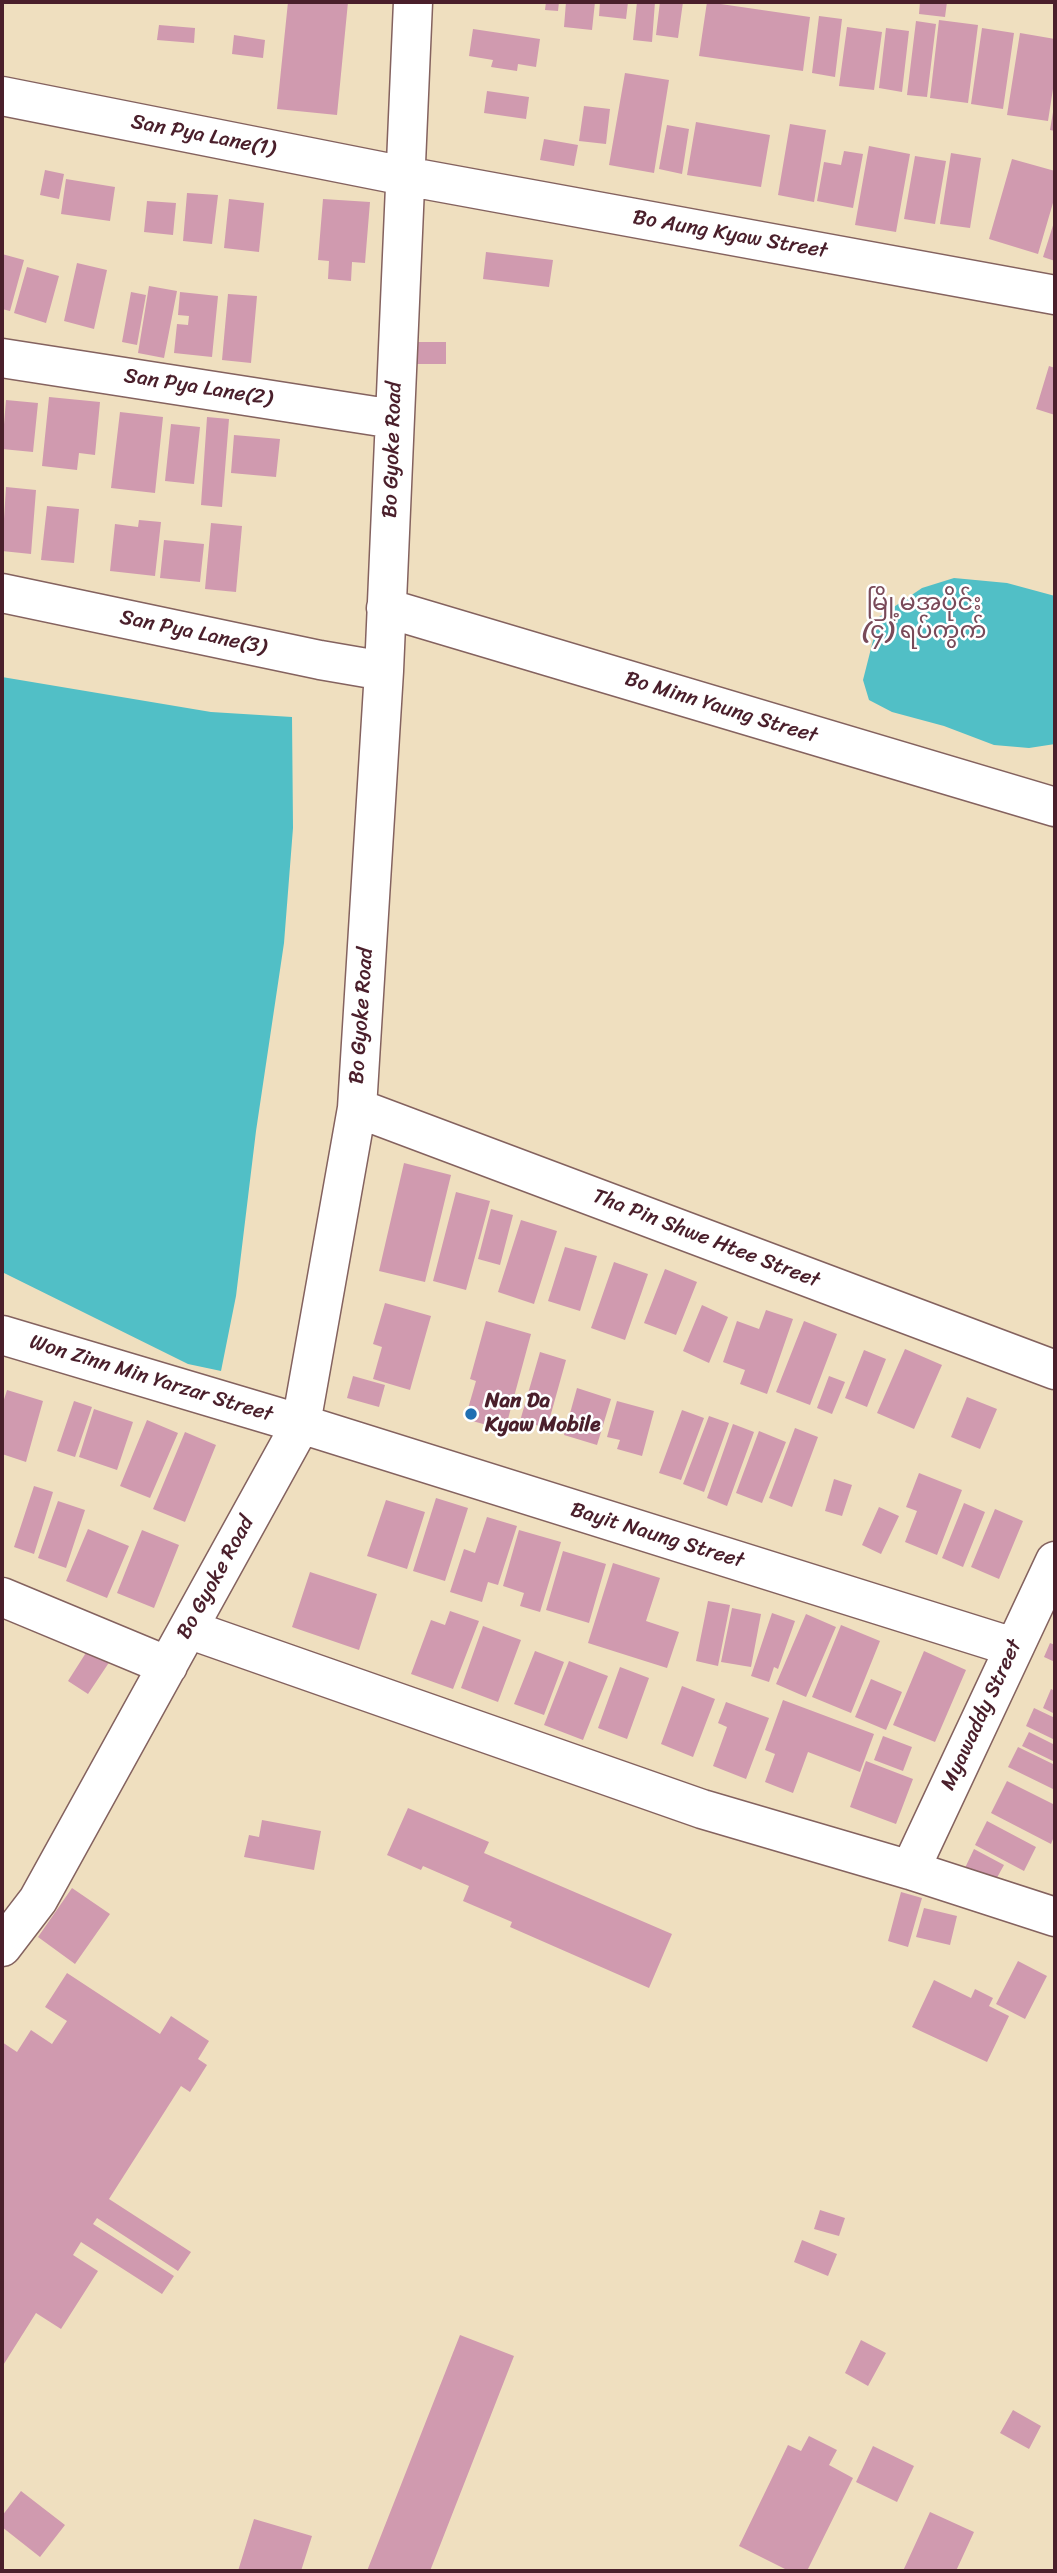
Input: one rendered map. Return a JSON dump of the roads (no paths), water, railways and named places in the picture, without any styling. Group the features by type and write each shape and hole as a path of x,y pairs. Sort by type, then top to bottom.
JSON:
{"street":[{"name":"Bo Gyoke Road","path":"2,1947 38,1900 301,1424 357,1108 384,671 413,2"},
{"name":"San Pya Lane(1)","path":"2,96 405,176"},
{"name":"Bo Aung Kyaw Street","path":"405,176 1055,295"},
{"name":"San Pya Lane(2)","path":"2,358 394,419"},
{"name":"San Pya Lane(3)","path":"2,593 384,671"},
{"name":"Bo Minn Yaung Street","path":"386,608 1055,807"},
{"name":"Tha Pin Shwe Htee Street","path":"357,1108 1055,1370"},
{"name":"Won Zinn Min Yarzar Street","path":"2,1335 301,1424"},
{"name":"Bayit Naung Street","path":"301,1424 1013,1647"},
{"name":"Myawaddy Street","path":"910,1870 1055,1561"},
{"path":"2,1597 168,1665"},
{"path":"188,1629 702,1809 910,1870 1055,1917"}],"water":[{"path":"954,578 1007,583 1055,596 1055,744 1029,748 994,745 944,726 892,712 869,700 863,680 879,617 922,588"},
{"path":"2,677 211,712 292,717 293,828 284,943 256,1131 236,1296 221,1371 188,1364 2,1272"}],"place":[{"name":"Nan Da Kyaw Mobile","path":"471,1414"}],"district":[{"name":"မြို့မအပိုင်း (၄) ရပ်ကွက်","path":"924,618"}]}
